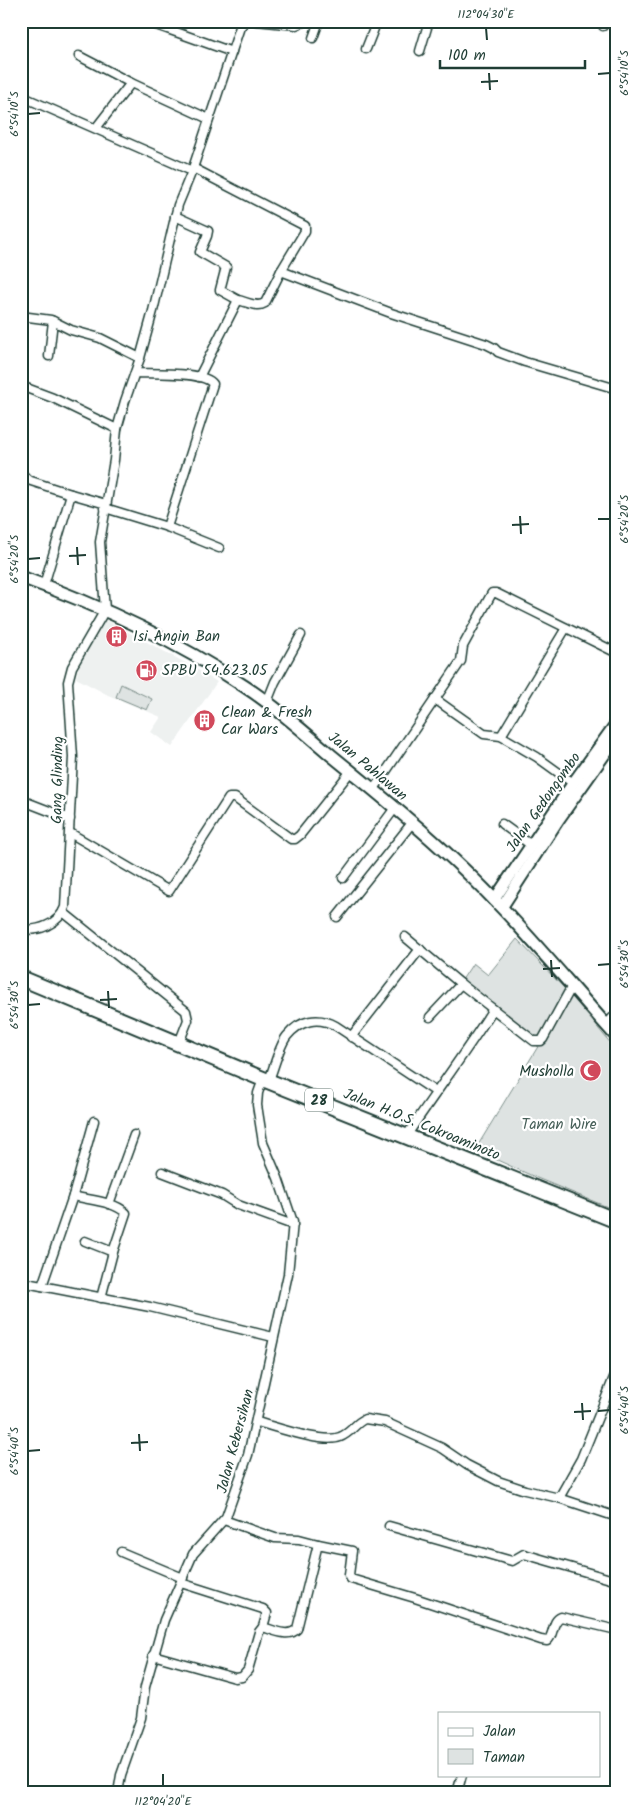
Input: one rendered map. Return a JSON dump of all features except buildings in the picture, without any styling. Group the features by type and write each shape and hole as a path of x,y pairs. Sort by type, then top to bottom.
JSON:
{"highway":[{"name":"Jalan H.O.S. Cokroaminoto","path":"21,978 266,1080 617,1220"}],"main road":[{"name":"Jalan Pahlawan","path":"21,577 105,610 215,667 267,702 374,789 498,904 617,1036"}],"street":[{"path":"145,21 232,52"},
{"path":"256,21 296,25 306,21"},
{"path":"313,38 318,21"},
{"path":"366,49 378,21"},
{"path":"420,51 429,21"},
{"path":"105,610 100,542 114,460 117,429 153,311 175,216 243,22"},
{"path":"79,56 209,120"},
{"path":"96,128 131,83"},
{"path":"21,96 96,128 134,147 192,170 305,226 305,231 264,303 257,305 238,300 220,290 226,267 200,252 208,231 175,216"},
{"path":"281,271 391,313 486,344 498,352 525,362 617,389"},
{"path":"199,377 238,300"},
{"path":"21,316 45,318 72,330 100,338 140,358"},
{"path":"49,356 53,322"},
{"path":"135,373 199,377 211,381 213,384 167,527"},
{"path":"21,386 54,398 117,429"},
{"path":"21,473 28,480 167,527 218,548"},
{"path":"44,585 72,494"},
{"path":"374,789 461,661 463,646 492,593 496,593 617,652"},
{"name":"Gang Glinding","path":"63,912 66,901 73,757 69,675 105,610"},
{"path":"501,736 566,628"},
{"path":"267,702 275,682 301,635"},
{"path":"435,699 484,734 501,736 537,757 573,783"},
{"name":"Jalan Gedongombo","path":"498,904 531,845 617,722"},
{"name":"Jalan Gedongombo","path":"498,904 617,737"},
{"path":"70,833 169,891 229,798 235,798 291,839 295,839 351,771"},
{"path":"21,800 70,819"},
{"path":"343,878 395,808"},
{"path":"337,917 412,823"},
{"path":"502,824 531,845"},
{"path":"21,929 31,930 46,926 63,912 186,1011 188,1020 179,1043"},
{"path":"405,937 534,1041 541,1041 572,986"},
{"path":"351,1037 420,949"},
{"path":"430,1017 461,984"},
{"path":"407,1135 465,1054 492,1009"},
{"path":"606,1025 617,1013"},
{"name":"Jalan Kebersihan","path":"122,1793 119,1787 121,1775 141,1718 145,1687 164,1620 193,1554 224,1520 248,1456 288,1274 292,1218 263,1143 257,1106 258,1093 287,1036 298,1027 317,1020 327,1021 436,1092"},
{"path":"42,1286 73,1196 94,1121"},
{"path":"109,1204 134,1135"},
{"path":"162,1172 222,1195 238,1205 293,1225"},
{"path":"73,1196 109,1204 126,1213 101,1298"},
{"path":"85,1242 113,1252"},
{"path":"21,1282 150,1307 273,1337"},
{"path":"559,1498 581,1459 617,1370"},
{"path":"256,1422 322,1439 338,1439 365,1419 385,1422 442,1448 498,1482 559,1498 617,1517"},
{"path":"224,1520 275,1538 299,1539 352,1551 349,1575 351,1579 541,1640 547,1641 551,1638 556,1620 561,1616 617,1630"},
{"path":"389,1526 512,1561 524,1554 617,1581"},
{"path":"262,1627 288,1634 294,1632 318,1544"},
{"path":"121,1552 182,1580 266,1610 267,1613 259,1632 248,1670 242,1677 235,1678 153,1655"},
{"path":"458,1793 462,1776"}],"shaded area":[{"path":"104,619 217,682 172,747 151,732 161,717 108,695 76,678 81,659"}],"green space":[{"path":"121,684 152,699 147,710 116,697"},
{"path":"517,939 566,990 541,1038 537,1039 460,983 473,963 488,975"},
{"name":"Taman Wire","path":"570,994 617,1051 617,1211 475,1150"}],"place":[{"name":"Isi Angin Ban","path":"117,636"},
{"name":"SPBU 54.623.05","path":"146,670"},
{"name":"Clean & Fresh Car Wars","path":"205,721"},
{"name":"Musholla","path":"590,1071"}]}
